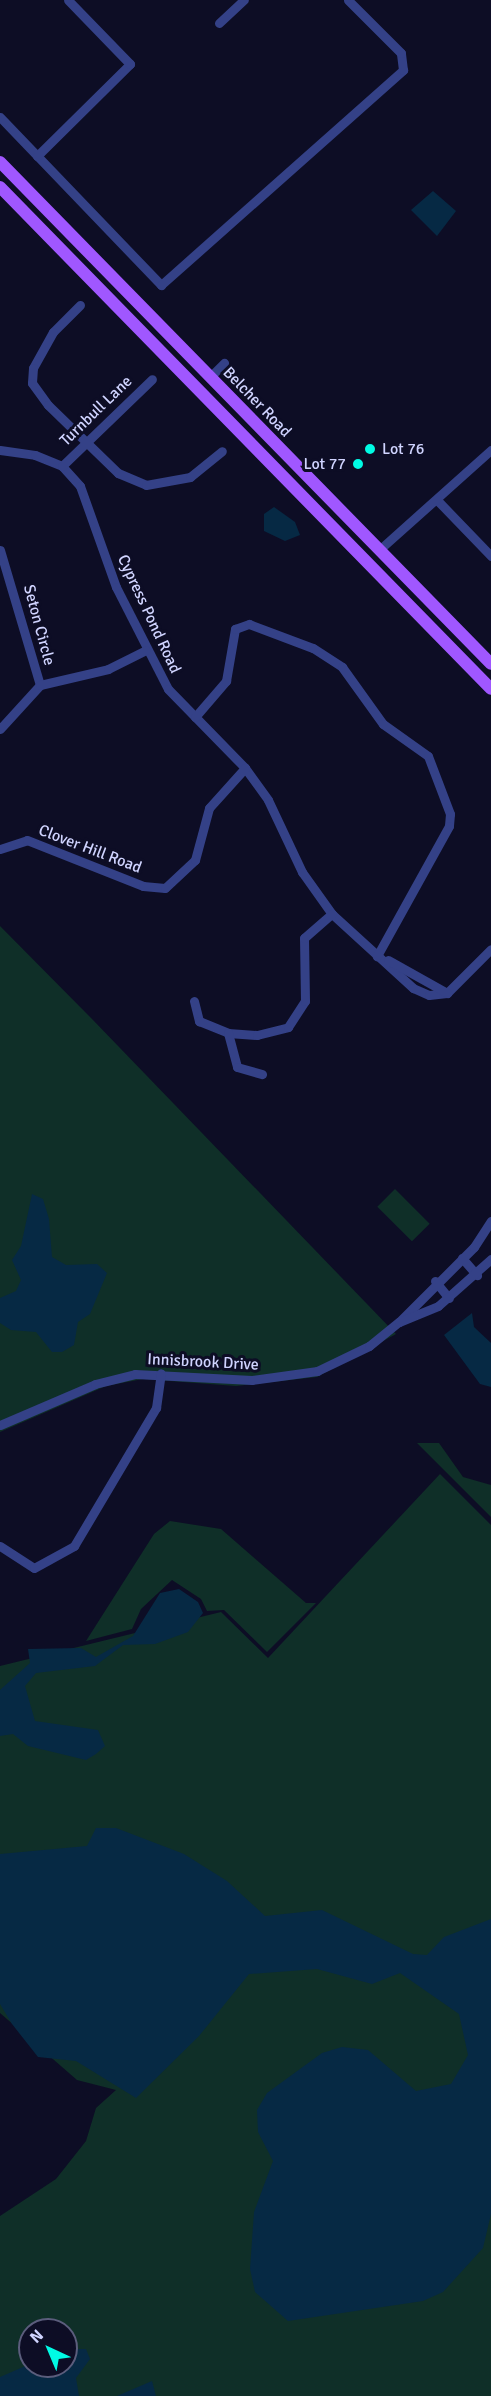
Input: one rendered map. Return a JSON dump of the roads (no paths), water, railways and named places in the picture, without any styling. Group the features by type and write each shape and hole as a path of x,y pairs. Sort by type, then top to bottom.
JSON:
{"main road":[{"name":"Belcher Road","path":"0,162 491,664"},
{"name":"Belcher Road","path":"0,187 491,689"}],"street":[{"path":"37,156 130,64 68,0"},
{"path":"219,23 244,0"},
{"path":"0,117 161,285 403,70 401,53 348,0"},
{"path":"80,305 53,332 31,373 39,396 123,476 146,485 190,477 222,451"},
{"path":"210,377 224,363"},
{"name":"Turnbull Lane","path":"62,466 152,379"},
{"name":"Cypress Pond Road","path":"0,450 35,454 62,466 80,486 146,650 168,689 245,768 268,800 302,872 332,914 377,956 444,995 491,950"},
{"path":"379,550 491,450"},
{"path":"437,500 491,556"},
{"name":"Seton Circle","path":"0,550 40,685 0,729"},
{"path":"195,717 226,681 235,630 249,624 313,648 342,667 383,724 428,756 450,814 450,826 377,956"},
{"path":"40,685 108,669 146,650"},
{"name":"Clover Hill Road","path":"0,849 27,840 143,886 165,888 195,860 209,808 245,768"},
{"path":"194,1000 196,1018 228,1033 257,1035 294,1023 304,1001 304,938 332,914"},
{"path":"228,1033 237,1067 262,1074"},
{"name":"Innisbrook Drive","path":"0,1425 95,1384 161,1373 252,1380 317,1371 369,1346 399,1322 435,1281 462,1258 491,1221"},
{"path":"462,1258 477,1275"},
{"name":"Innisbrook Drive","path":"399,1322 449,1298 491,1260"},
{"path":"435,1281 449,1298"},
{"path":"0,1546 34,1568 74,1546 156,1408 161,1373"}],"water":[{"path":"433,191 456,211 437,236 411,210"},
{"path":"274,507 295,522 300,535 285,541 264,531 264,514"},
{"path":"32,1194 43,1199 49,1219 52,1257 66,1265 97,1264 107,1273 90,1314 78,1322 74,1345 62,1352 52,1352 36,1332 11,1330 0,1323 0,1298 16,1291 21,1280 12,1260 21,1246"},
{"path":"472,1313 474,1327 491,1343 491,1387 480,1384 444,1335"},
{"path":"179,1589 198,1602 203,1613 188,1632 155,1644 123,1645 95,1666 36,1673 25,1686 35,1721 98,1730 105,1746 96,1754 86,1760 28,1746 13,1734 0,1736 0,1690 30,1663 28,1649 81,1648 96,1657 133,1636 160,1593"},
{"path":"96,1828 116,1828 184,1854 227,1881 265,1916 322,1910 413,1954 427,1955 444,1937 491,1919 491,2214 483,2248 443,2292 423,2301 288,2321 255,2292 250,2269 254,2212 273,2161 258,2132 257,2110 267,2093 322,2053 342,2047 368,2050 416,2091 451,2084 468,2055 459,2014 400,1973 372,1984 317,1969 249,1974 199,2036 136,2098 76,2061 38,2057 12,2024 0,2004 0,1854 87,1846"},
{"path":"78,2349 86,2349 90,2359 78,2375"},
{"path":"18,2369 18,2378 76,2378 79,2396 0,2396 0,2377"},
{"path":"152,2381 156,2396 117,2396"}],"place":[{"name":"Lot 76","path":"370,449"},
{"name":"Lot 77","path":"358,464"}]}
